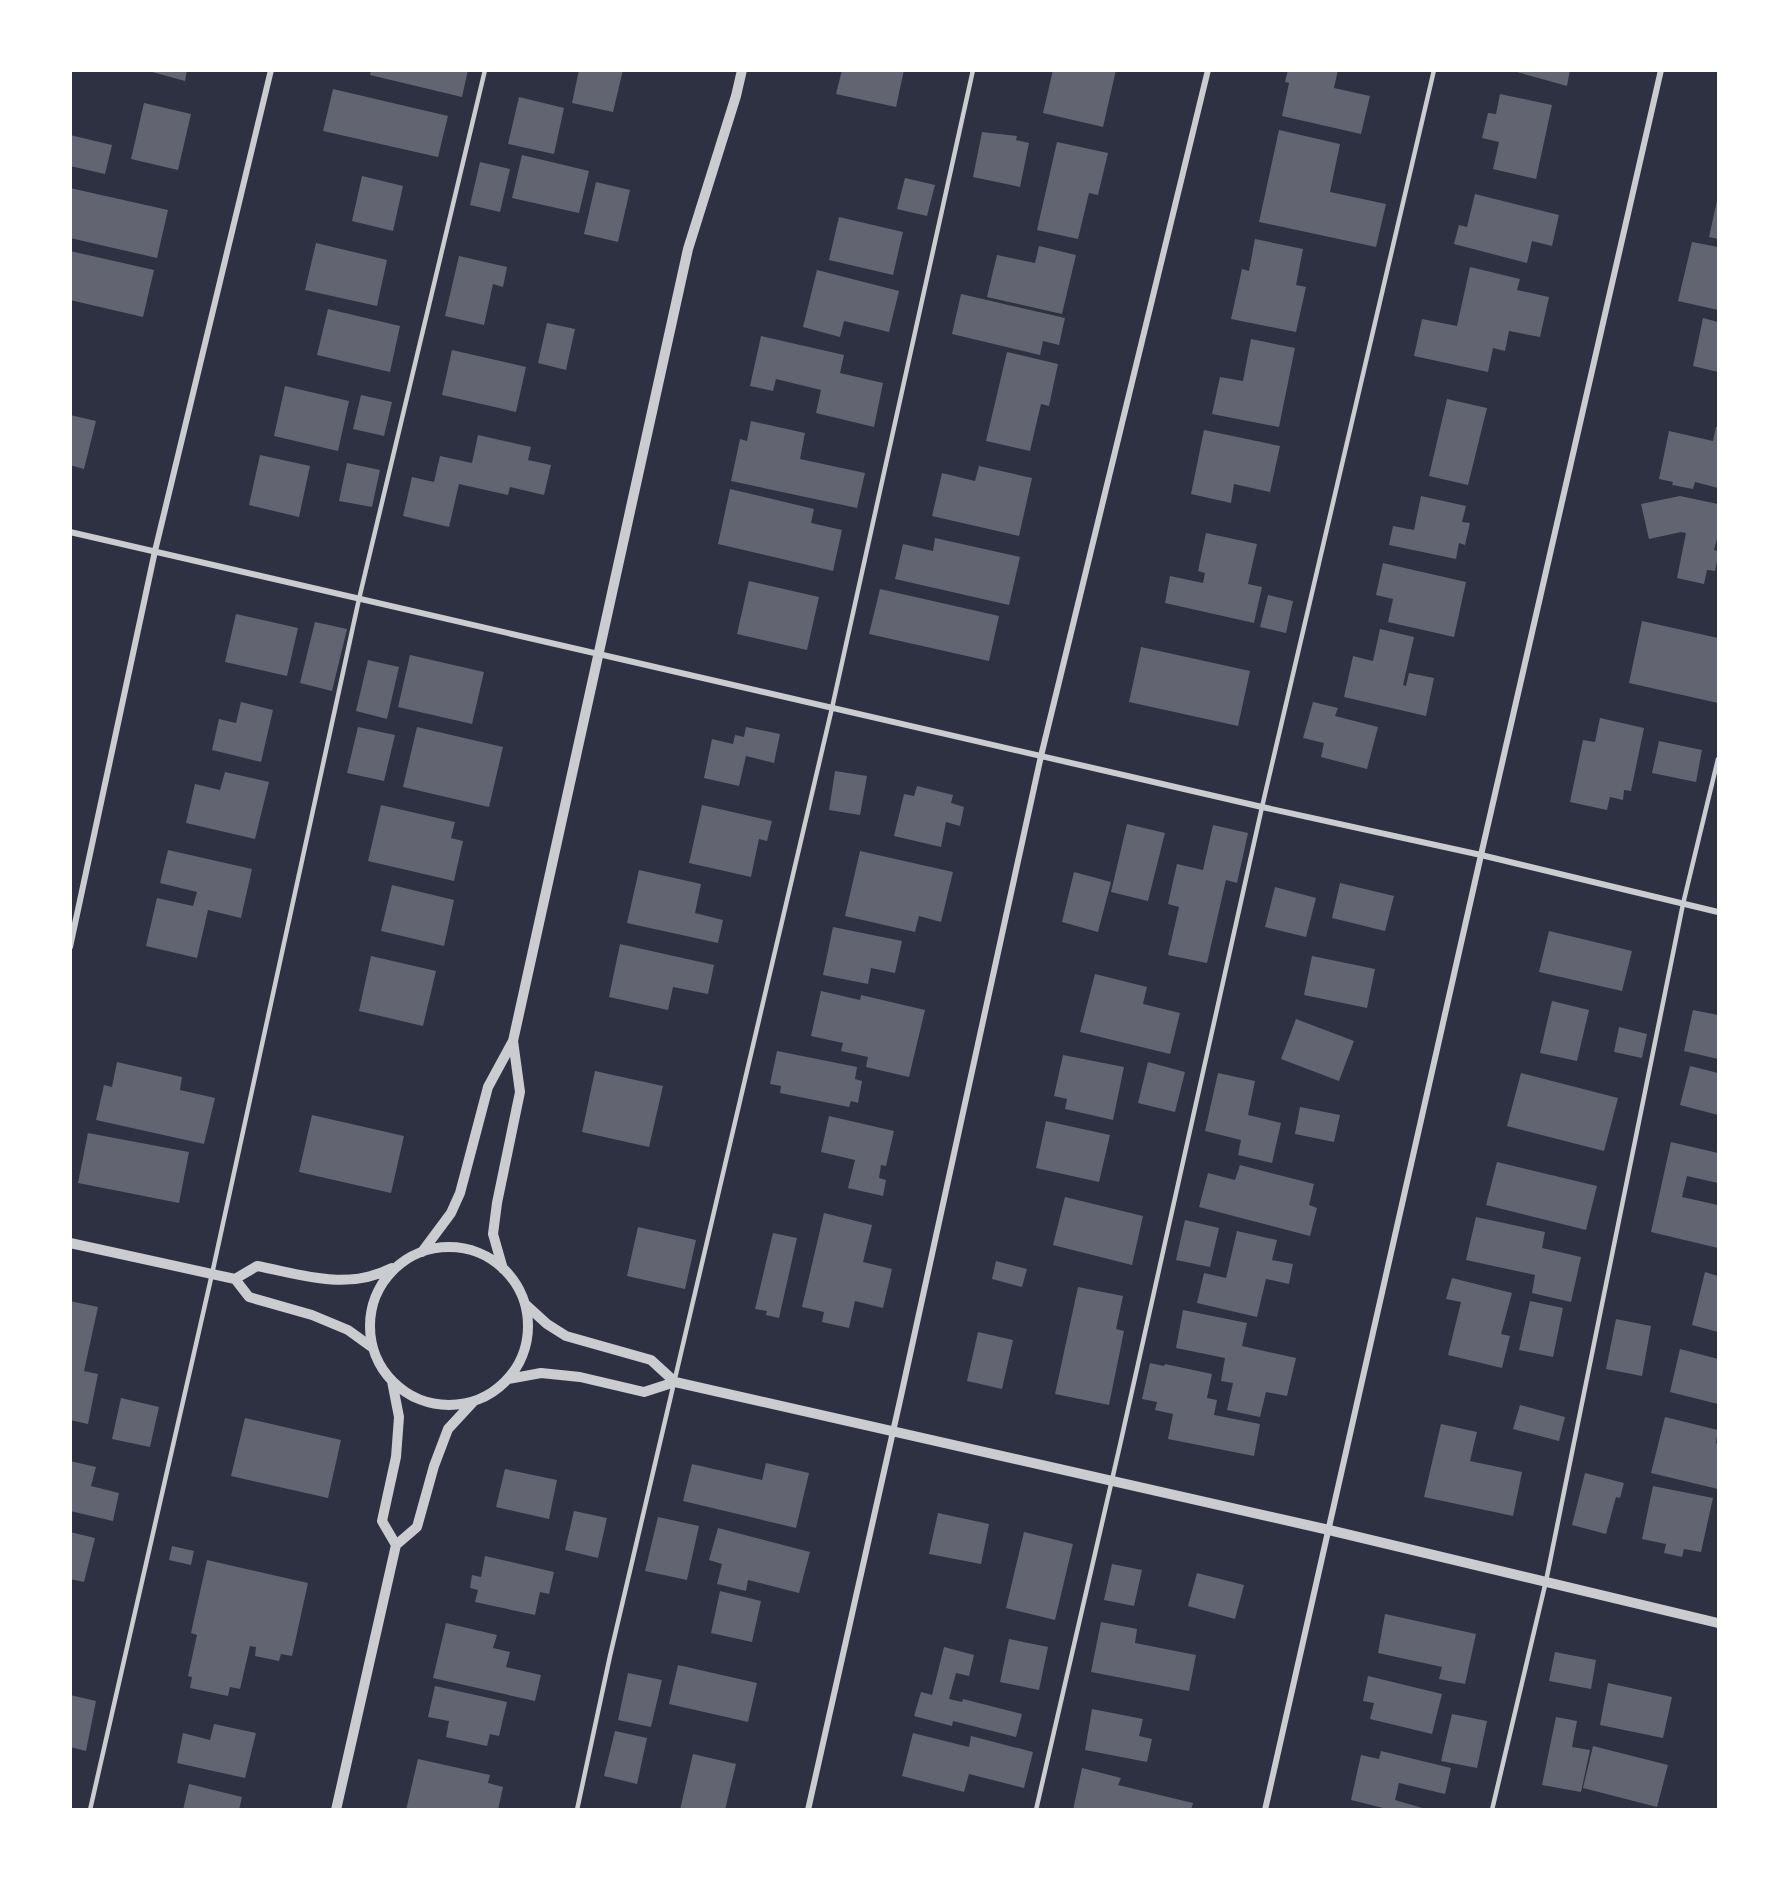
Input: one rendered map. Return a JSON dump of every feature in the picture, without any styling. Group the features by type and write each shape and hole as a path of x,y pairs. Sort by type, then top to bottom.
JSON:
{"street":[{"path":"70,947 154,551 271,70"},
{"path":"422,1252 451,1213 460,1193 489,1087 513,1041 688,249 742,70"},
{"path":"808,1809 1041,756 1208,70"},
{"path":"1265,1809 1480,855 1661,70"},
{"path":"70,532 1262,807 1480,855 1719,912"},
{"path":"504,1269 493,1234 497,1203 520,1092 513,1041"},
{"path":"70,1243 235,1279 249,1297 312,1315 348,1330 373,1348"},
{"path":"235,1279 257,1266 321,1279 355,1281 377,1275 422,1252 444,1247 465,1249 486,1256 504,1269 517,1285 525,1304 528,1324 526,1344 519,1363 508,1379 493,1392 474,1401 453,1405 431,1403 410,1395 392,1381 381,1365 373,1348 370,1329 374,1303 385,1280 404,1262"},
{"path":"525,1304 547,1324 566,1336 651,1360 675,1382 1329,1530 1719,1623"},
{"path":"508,1379 541,1373 580,1377 644,1392 675,1382"},
{"path":"392,1381 399,1417 396,1457 382,1521 396,1545"},
{"path":"336,1809 396,1545 417,1527 434,1466 448,1429 474,1401"}],"lane":[{"path":"90,1809 213,1274 359,598 485,70"},
{"path":"577,1809 610,1656 832,708 973,70"},
{"path":"1036,1809 1112,1481 1262,807 1434,70"},
{"path":"1492,1809 1546,1581 1683,904 1719,759"}],"building":[{"path":"145,70 187,70 185,81"},
{"path":"371,70 468,70 462,97 370,75"},
{"path":"579,70 623,70 613,112 572,103"},
{"path":"842,70 904,70 896,107 836,94"},
{"path":"1053,70 1116,70 1103,127 1043,113"},
{"path":"1288,70 1338,70 1334,88 1370,96 1361,134 1282,116 1289,83 1285,82"},
{"path":"1510,70 1570,70 1567,86"},
{"path":"333,89 448,116 438,157 323,131"},
{"path":"1500,94 1552,105 1536,179 1493,169 1499,142 1482,138 1488,113 1496,114"},
{"path":"519,97 564,108 554,154 508,144"},
{"path":"144,103 191,114 178,170 131,159"},
{"path":"1279,130 1340,144 1330,192 1386,204 1376,247 1259,222"},
{"path":"982,132 1017,136 1016,140 1029,143 1020,187 973,177"},
{"path":"70,135 112,145 105,174 70,166"},
{"path":"1057,142 1108,153 1098,195 1089,193 1078,239 1037,230"},
{"path":"522,155 589,171 579,213 512,198"},
{"path":"480,162 510,169 500,212 470,205"},
{"path":"362,176 403,186 393,231 352,221"},
{"path":"905,178 935,185 927,216 897,209"},
{"path":"596,182 630,190 618,242 584,234"},
{"path":"70,188 168,210 157,258 70,238"},
{"path":"1475,194 1559,215 1552,246 1532,241 1527,263 1454,244 1459,225 1467,227"},
{"path":"1718,196 1718,239 1709,237"},
{"path":"839,217 903,232 893,275 829,260"},
{"path":"1255,239 1303,249 1296,285 1306,287 1296,332 1231,319 1242,269 1249,271"},
{"path":"1692,242 1718,247 1718,310 1678,301"},
{"path":"316,243 387,260 377,306 305,290"},
{"path":"1039,246 1076,255 1062,314 987,297 997,255 1035,263"},
{"path":"70,251 154,270 143,317 70,300"},
{"path":"459,256 507,267 503,287 493,284 484,325 445,316"},
{"path":"1470,267 1520,279 1517,290 1549,297 1540,337 1509,331 1505,351 1493,348 1488,372 1414,356 1422,319 1457,326"},
{"path":"817,270 899,291 889,332 844,321 840,337 803,327"},
{"path":"961,294 1065,318 1059,345 1043,341 1040,355 952,334"},
{"path":"328,309 400,326 390,372 317,355"},
{"path":"1703,318 1718,322 1718,372 1693,366"},
{"path":"547,323 575,329 566,370 538,363"},
{"path":"761,336 844,355 840,373 883,383 874,427 816,413 821,390 776,379 773,391 750,386"},
{"path":"1251,339 1295,348 1279,427 1212,414 1220,377 1243,381"},
{"path":"452,350 526,367 516,412 442,395"},
{"path":"1007,352 1058,364 1049,406 1041,404 1030,451 986,441"},
{"path":"285,386 349,401 338,451 274,436"},
{"path":"361,395 392,402 384,436 353,429"},
{"path":"1447,399 1487,408 1468,485 1429,476"},
{"path":"70,415 96,421 84,469 70,465"},
{"path":"751,421 805,433 800,459 865,473 857,508 731,481 740,439 747,441"},
{"path":"1716,427 1718,427 1718,488 1695,482 1693,489 1672,485 1673,482 1659,479 1669,431 1713,441"},
{"path":"1204,430 1280,446 1270,492 1234,484 1231,503 1191,494"},
{"path":"478,435 531,447 528,460 551,465 544,495 510,487 508,495 459,484 449,527 403,516 412,477 434,482 440,456 472,463"},
{"path":"260,455 310,466 299,517 249,505"},
{"path":"347,463 380,470 372,507 339,501"},
{"path":"979,466 1032,478 1019,536 932,516 942,473 975,481"},
{"path":"730,489 814,509 811,523 842,530 833,571 718,544"},
{"path":"1421,496 1466,506 1462,522 1470,523 1465,545 1459,543 1456,559 1389,545 1393,526 1414,530"},
{"path":"1680,496 1718,504 1718,535 1714,550 1718,551 1718,556 1715,571 1707,570 1704,584 1677,578 1686,533 1649,539 1641,504"},
{"path":"1206,533 1257,544 1248,584 1262,587 1254,623 1165,603 1170,576 1203,583 1205,573 1198,571"},
{"path":"935,538 1020,557 1009,605 895,579 903,544 933,551"},
{"path":"1383,563 1466,582 1454,637 1388,622 1393,599 1376,595"},
{"path":"749,581 819,597 807,650 737,634"},
{"path":"880,589 999,616 989,661 869,634"},
{"path":"1268,595 1293,601 1286,633 1260,627"},
{"path":"236,614 298,628 287,676 225,662"},
{"path":"1642,621 1718,638 1718,703 1629,683"},
{"path":"315,622 347,629 332,691 300,683"},
{"path":"1380,629 1414,637 1403,685 1406,686 1409,673 1434,678 1426,716 1344,697 1353,656 1373,661"},
{"path":"1141,647 1250,671 1238,726 1129,702"},
{"path":"410,655 484,672 472,724 398,707"},
{"path":"368,660 399,667 387,719 356,711"},
{"path":"241,702 273,710 261,762 212,750 219,719 236,723"},
{"path":"1313,702 1338,708 1335,716 1378,727 1367,769 1321,757 1324,743 1303,738"},
{"path":"1600,718 1644,728 1631,791 1624,790 1623,800 1610,797 1607,810 1570,802 1583,740 1595,742"},
{"path":"358,727 395,735 384,781 347,773"},
{"path":"417,727 503,747 489,807 403,787"},
{"path":"746,727 780,734 774,763 746,756 739,786 704,778 712,739 733,744 735,735 744,737"},
{"path":"1659,741 1702,750 1696,782 1652,773"},
{"path":"835,771 867,776 860,815 829,810"},
{"path":"225,772 269,782 255,839 186,823 195,784 220,790"},
{"path":"917,786 953,795 951,803 964,807 960,826 946,822 941,847 894,836 904,794 914,796"},
{"path":"381,805 455,822 451,838 463,841 454,881 368,861"},
{"path":"702,805 772,821 767,841 759,839 751,877 689,863"},
{"path":"1127,824 1165,833 1148,901 1111,892"},
{"path":"1213,825 1248,833 1237,883 1226,880 1207,963 1168,955 1179,907 1168,904 1177,864 1203,870"},
{"path":"168,850 252,869 241,918 208,910 197,958 146,946 157,898 193,906 197,892 160,883"},
{"path":"860,851 953,872 941,922 919,916 915,932 845,916"},
{"path":"639,870 701,884 695,913 723,920 718,943 627,923"},
{"path":"1074,872 1111,882 1098,932 1062,922"},
{"path":"1340,883 1394,896 1385,931 1332,918"},
{"path":"392,885 454,900 444,946 381,931"},
{"path":"1275,887 1316,898 1306,937 1265,927"},
{"path":"833,927 902,941 895,973 871,968 868,984 823,975"},
{"path":"1549,931 1632,951 1622,991 1539,972"},
{"path":"620,944 714,965 708,994 673,987 668,1010 609,997"},
{"path":"371,956 436,971 423,1026 359,1011"},
{"path":"1312,956 1375,969 1367,1008 1304,995"},
{"path":"1095,974 1147,987 1143,1004 1180,1013 1170,1054 1080,1032"},
{"path":"821,991 860,1000 861,995 925,1010 909,1077 866,1067 868,1057 841,1051 843,1043 811,1036"},
{"path":"1552,1001 1589,1010 1577,1061 1540,1053"},
{"path":"1693,1010 1718,1015 1718,1059 1684,1051"},
{"path":"1296,1019 1354,1041 1339,1081 1281,1059"},
{"path":"1619,1027 1647,1034 1642,1058 1614,1052"},
{"path":"777,1051 857,1067 855,1079 862,1081 858,1103 851,1101 849,1107 780,1093 781,1086 770,1084"},
{"path":"1063,1055 1124,1067 1113,1120 1065,1109 1067,1099 1054,1096"},
{"path":"117,1062 182,1077 180,1090 215,1098 204,1144 96,1120 104,1085 112,1087"},
{"path":"1148,1062 1185,1072 1175,1112 1138,1103"},
{"path":"1690,1066 1718,1073 1718,1115 1680,1105"},
{"path":"595,1071 663,1086 649,1147 582,1132"},
{"path":"1218,1073 1255,1081 1248,1115 1281,1123 1272,1163 1238,1155 1241,1140 1205,1131"},
{"path":"1521,1073 1618,1098 1604,1151 1507,1126"},
{"path":"1300,1107 1340,1115 1334,1142 1295,1134"},
{"path":"312,1115 404,1136 391,1193 299,1172"},
{"path":"829,1116 894,1131 886,1166 881,1165 879,1178 886,1180 883,1196 848,1188 855,1160 821,1152"},
{"path":"1046,1121 1110,1135 1099,1182 1036,1168"},
{"path":"88,1133 189,1152 179,1203 78,1183"},
{"path":"1671,1142 1718,1153 1718,1183 1687,1176 1682,1197 1718,1205 1718,1248 1651,1232"},
{"path":"1497,1162 1597,1186 1586,1230 1486,1205"},
{"path":"1240,1165 1314,1184 1309,1205 1317,1208 1310,1236 1199,1207 1208,1173 1235,1180"},
{"path":"1065,1197 1143,1216 1132,1265 1053,1245"},
{"path":"824,1213 872,1225 863,1262 892,1269 883,1308 855,1301 849,1328 822,1322 824,1312 802,1307"},
{"path":"1476,1217 1545,1232 1542,1248 1581,1257 1571,1302 1532,1293 1535,1275 1466,1260"},
{"path":"1185,1220 1219,1228 1210,1267 1176,1260"},
{"path":"638,1227 696,1240 685,1289 627,1276"},
{"path":"1237,1231 1277,1240 1272,1260 1293,1264 1289,1284 1266,1279 1257,1317 1197,1303 1204,1273 1226,1278"},
{"path":"773,1233 797,1238 779,1318 766,1315 767,1311 755,1309"},
{"path":"996,1261 1027,1269 1022,1287 992,1279"},
{"path":"1705,1272 1718,1276 1718,1332 1692,1325"},
{"path":"1452,1278 1512,1293 1501,1334 1510,1336 1502,1368 1448,1355 1461,1302 1446,1299"},
{"path":"1078,1287 1123,1296 1116,1329 1124,1331 1109,1405 1055,1394"},
{"path":"70,1301 98,1307 84,1371 98,1374 88,1424 70,1420"},
{"path":"1530,1301 1563,1308 1553,1357 1519,1350"},
{"path":"1183,1310 1247,1323 1242,1346 1296,1358 1287,1396 1266,1392 1260,1417 1227,1410 1233,1383 1221,1381 1225,1358 1176,1348"},
{"path":"1616,1319 1651,1326 1642,1376 1606,1369"},
{"path":"978,1332 1013,1340 1002,1389 967,1381"},
{"path":"1680,1349 1718,1359 1718,1404 1670,1392"},
{"path":"1150,1363 1212,1374 1207,1398 1217,1400 1214,1415 1260,1424 1254,1456 1168,1439 1173,1414 1155,1410 1157,1402 1142,1399"},
{"path":"121,1398 159,1407 150,1447 112,1439"},
{"path":"1520,1405 1565,1417 1559,1441 1513,1429"},
{"path":"1665,1417 1718,1430 1716,1443 1718,1444 1718,1489 1651,1473"},
{"path":"245,1418 341,1440 328,1498 231,1476"},
{"path":"1441,1424 1477,1432 1470,1461 1522,1472 1513,1516 1424,1497"},
{"path":"70,1461 96,1467 91,1486 119,1493 113,1521 70,1511"},
{"path":"766,1463 809,1473 796,1528 683,1501 692,1464 762,1480"},
{"path":"505,1469 557,1480 549,1519 496,1507"},
{"path":"1585,1473 1624,1483 1620,1498 1616,1497 1606,1534 1572,1525"},
{"path":"1653,1486 1713,1498 1701,1552 1684,1549 1682,1557 1664,1553 1666,1544 1642,1539"},
{"path":"574,1511 607,1518 598,1558 565,1550"},
{"path":"938,1513 989,1524 981,1564 929,1554"},
{"path":"658,1517 699,1526 687,1580 645,1571"},
{"path":"718,1528 810,1552 799,1593 748,1580 746,1591 717,1584 722,1564 709,1560"},
{"path":"70,1532 95,1538 84,1582 70,1579"},
{"path":"1024,1532 1073,1544 1055,1620 1006,1608"},
{"path":"172,1546 194,1551 191,1565 169,1560"},
{"path":"485,1556 554,1572 549,1594 540,1592 535,1615 475,1602 478,1590 470,1588 472,1575 481,1577"},
{"path":"207,1560 308,1583 292,1656 281,1654 279,1661 255,1656 256,1647 250,1646 240,1689 230,1687 228,1696 190,1688 192,1677 188,1676 197,1635 191,1633"},
{"path":"1112,1564 1142,1570 1134,1606 1104,1600"},
{"path":"1197,1573 1244,1585 1235,1619 1188,1606"},
{"path":"720,1591 761,1601 752,1642 711,1633"},
{"path":"1385,1614 1476,1634 1465,1684 1439,1679 1442,1667 1378,1653"},
{"path":"1101,1622 1137,1629 1135,1643 1196,1655 1189,1691 1091,1672"},
{"path":"446,1623 497,1635 493,1648 510,1652 506,1667 541,1675 535,1701 433,1678"},
{"path":"1009,1639 1048,1647 1039,1690 1000,1682"},
{"path":"944,1647 974,1655 969,1676 956,1673 949,1699 962,1702 963,1699 1022,1714 1016,1737 953,1721 952,1726 914,1716 921,1692 932,1695"},
{"path":"1555,1652 1596,1660 1591,1689 1549,1681"},
{"path":"678,1665 757,1683 748,1722 669,1704"},
{"path":"628,1673 662,1680 651,1727 618,1720"},
{"path":"1368,1676 1442,1694 1432,1734 1370,1719 1374,1703 1363,1701"},
{"path":"1608,1683 1672,1697 1663,1738 1600,1725"},
{"path":"435,1686 507,1702 499,1736 490,1734 487,1746 446,1737 449,1721 428,1717"},
{"path":"70,1695 96,1701 86,1751 70,1747"},
{"path":"1092,1709 1143,1719 1139,1736 1152,1739 1147,1762 1085,1750"},
{"path":"1452,1714 1487,1721 1477,1768 1441,1761"},
{"path":"1556,1717 1577,1721 1572,1747 1590,1750 1581,1792 1542,1785"},
{"path":"214,1724 256,1733 245,1778 177,1763 183,1733 210,1740"},
{"path":"615,1731 647,1738 637,1784 604,1776"},
{"path":"913,1733 969,1747 971,1736 1033,1752 1024,1788 969,1774 964,1792 902,1776"},
{"path":"1593,1746 1668,1765 1657,1807 1583,1788"},
{"path":"1381,1751 1451,1768 1445,1794 1399,1783 1395,1800 1429,1810 1391,1810 1351,1800 1361,1755 1379,1759"},
{"path":"693,1754 736,1764 725,1810 680,1810"},
{"path":"418,1759 490,1775 488,1783 503,1787 498,1810 406,1810"},
{"path":"1082,1768 1121,1778 1118,1785 1193,1803 1191,1810 1073,1810"},
{"path":"189,1784 242,1797 239,1810 183,1810"}]}
